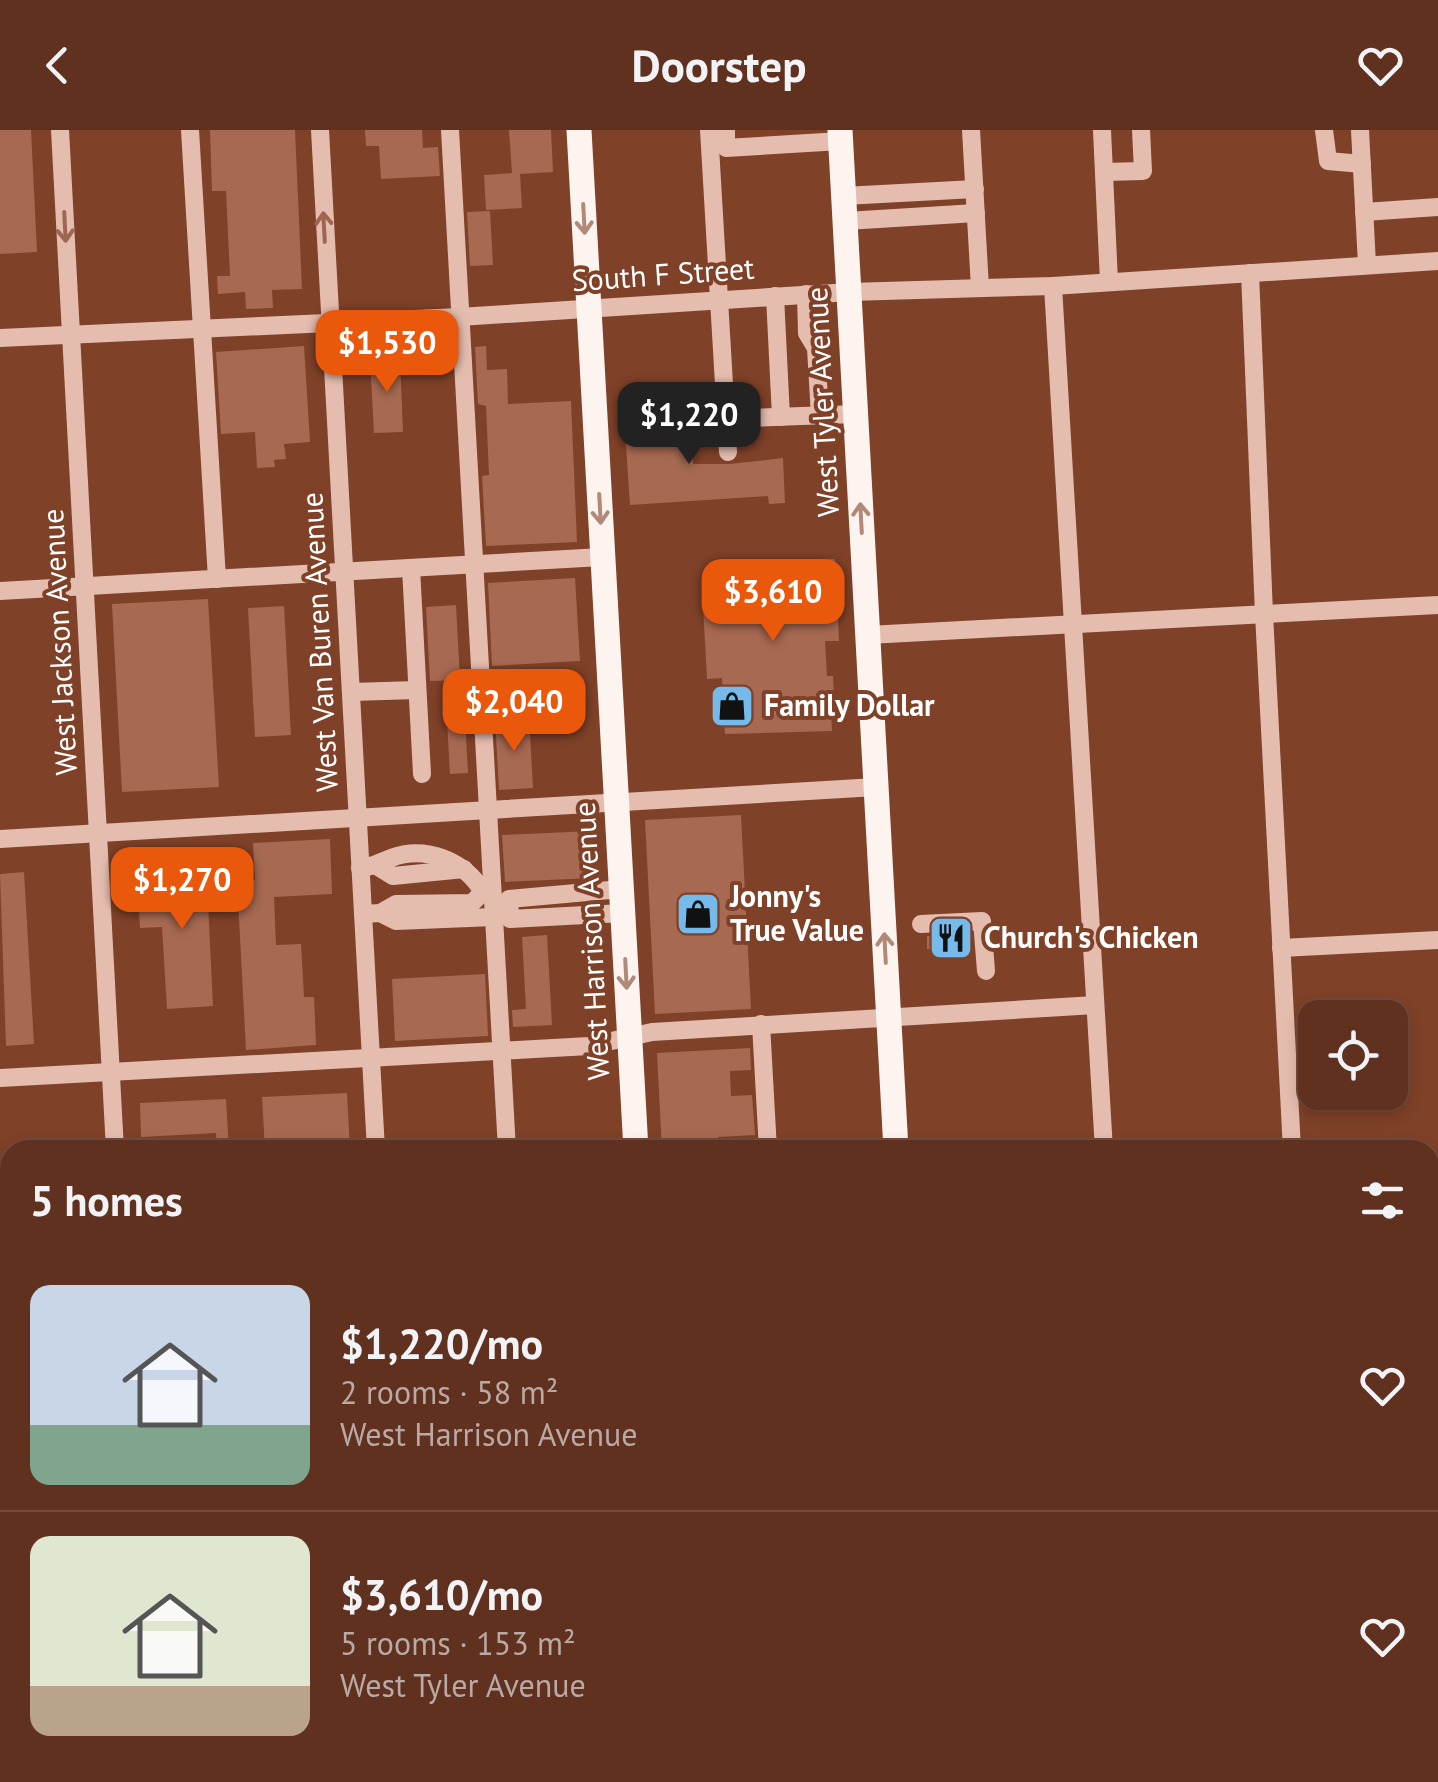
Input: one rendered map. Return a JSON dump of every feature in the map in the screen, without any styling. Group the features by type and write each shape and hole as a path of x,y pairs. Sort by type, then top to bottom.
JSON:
{"main road":[{"name":"West Harrison Avenue","path":"579,130 635,1140"},
{"name":"West Tyler Avenue","path":"841,135 895,1140"}],"street":[{"name":"West Jackson Avenue","path":"60,130 114,1140"},
{"path":"190,130 216,578"},
{"name":"West Van Buren Avenue","path":"320,130 358,818 369,867 372,914 371,1057 375,1140"},
{"path":"450,130 487,892"},
{"path":"972,130 980,288"},
{"path":"1102,130 1109,282"},
{"path":"1104,172 1143,170 1141,130"},
{"path":"1324,130 1328,162 1362,164"},
{"path":"1360,130 1367,265"},
{"path":"718,136 726,148 791,137 841,135"},
{"path":"718,136 720,299 728,452"},
{"path":"845,208 975,188"},
{"path":"1364,212 1438,206"},
{"path":"845,208 976,213"},
{"name":"South F Street","path":"0,338 459,317 806,294 1053,286 1438,261"},
{"path":"1250,274 1291,1140"},
{"path":"1053,286 1103,1140"},
{"path":"806,294 808,333 816,348 820,416"},
{"path":"775,296 780,417"},
{"path":"818,372 853,370"},
{"path":"726,419 855,414"},
{"path":"0,590 602,557"},
{"path":"410,568 422,774"},
{"path":"868,636 1438,604"},
{"path":"351,692 418,690"},
{"path":"0,839 876,788"},
{"path":"369,867 392,857 437,855 464,869 487,892 498,914 506,1140"},
{"path":"372,914 396,904 472,902 487,892"},
{"path":"372,914 396,921 498,914 509,899 622,901"},
{"path":"922,924 982,921 986,971"},
{"path":"1281,948 1438,940"},
{"path":"0,1078 588,1046 652,1032 1095,1005"},
{"path":"761,1024 767,1140"}],"building":[{"path":"0,130 31,130 37,252 0,254"},
{"path":"210,130 295,130 302,289 272,290 273,308 246,309 245,292 218,294 217,276 230,276 226,191 212,191"},
{"path":"365,130 422,130 423,148 438,147 440,176 381,179 379,146 366,146"},
{"path":"509,130 551,130 553,172 520,174 522,208 486,210 484,175 512,173"},
{"path":"490,211 493,265 470,266 467,212"},
{"path":"304,346 310,442 284,444 286,459 274,460 275,467 257,468 255,432 221,434 216,352"},
{"path":"486,346 487,370 507,369 508,404 571,401 577,542 486,546 482,476 489,475 486,406 478,404 475,347"},
{"path":"400,357 403,432 374,433 370,358"},
{"path":"689,412 693,464 783,458 785,503 769,504 768,496 630,505 624,417"},
{"path":"835,559 839,641 825,641 827,676 833,676 834,698 844,697 845,713 831,714 832,731 725,734 722,678 707,679 702,588 714,587 713,562"},
{"path":"575,578 580,661 492,666 488,583"},
{"path":"208,599 219,787 122,792 112,604"},
{"path":"456,605 460,680 430,681 426,607"},
{"path":"284,606 291,735 255,737 248,608"},
{"path":"529,717 533,788 499,790 495,719"},
{"path":"465,720 468,773 450,774 447,721"},
{"name":"Jonny's True Value","path":"741,815 751,1009 655,1014 645,820"},
{"path":"592,831 594,878 505,882 502,835"},
{"path":"330,839 332,894 274,897 276,945 301,944 304,997 314,997 316,1045 246,1050 237,881 255,880 253,843"},
{"path":"206,861 213,1006 167,1009 162,927 140,928 138,894 159,893 158,864"},
{"path":"24,872 34,1044 6,1046 0,874"},
{"path":"970,934 972,946 927,949 927,936"},
{"path":"547,935 552,1025 513,1027 512,1010 526,1009 522,937"},
{"path":"485,974 488,1036 395,1041 392,979"},
{"path":"750,1048 751,1070 730,1071 731,1096 752,1095 755,1135 718,1137 718,1140 661,1140 657,1053"},
{"path":"347,1093 349,1140 264,1140 262,1097"},
{"path":"226,1099 228,1140 216,1140 216,1133 141,1137 140,1103"}],"place":[{"name":"Family Dollar","path":"732,706"},
{"name":"Jonny's True Value","path":"698,914"},
{"name":"Church's Chicken","path":"951,938"}]}
